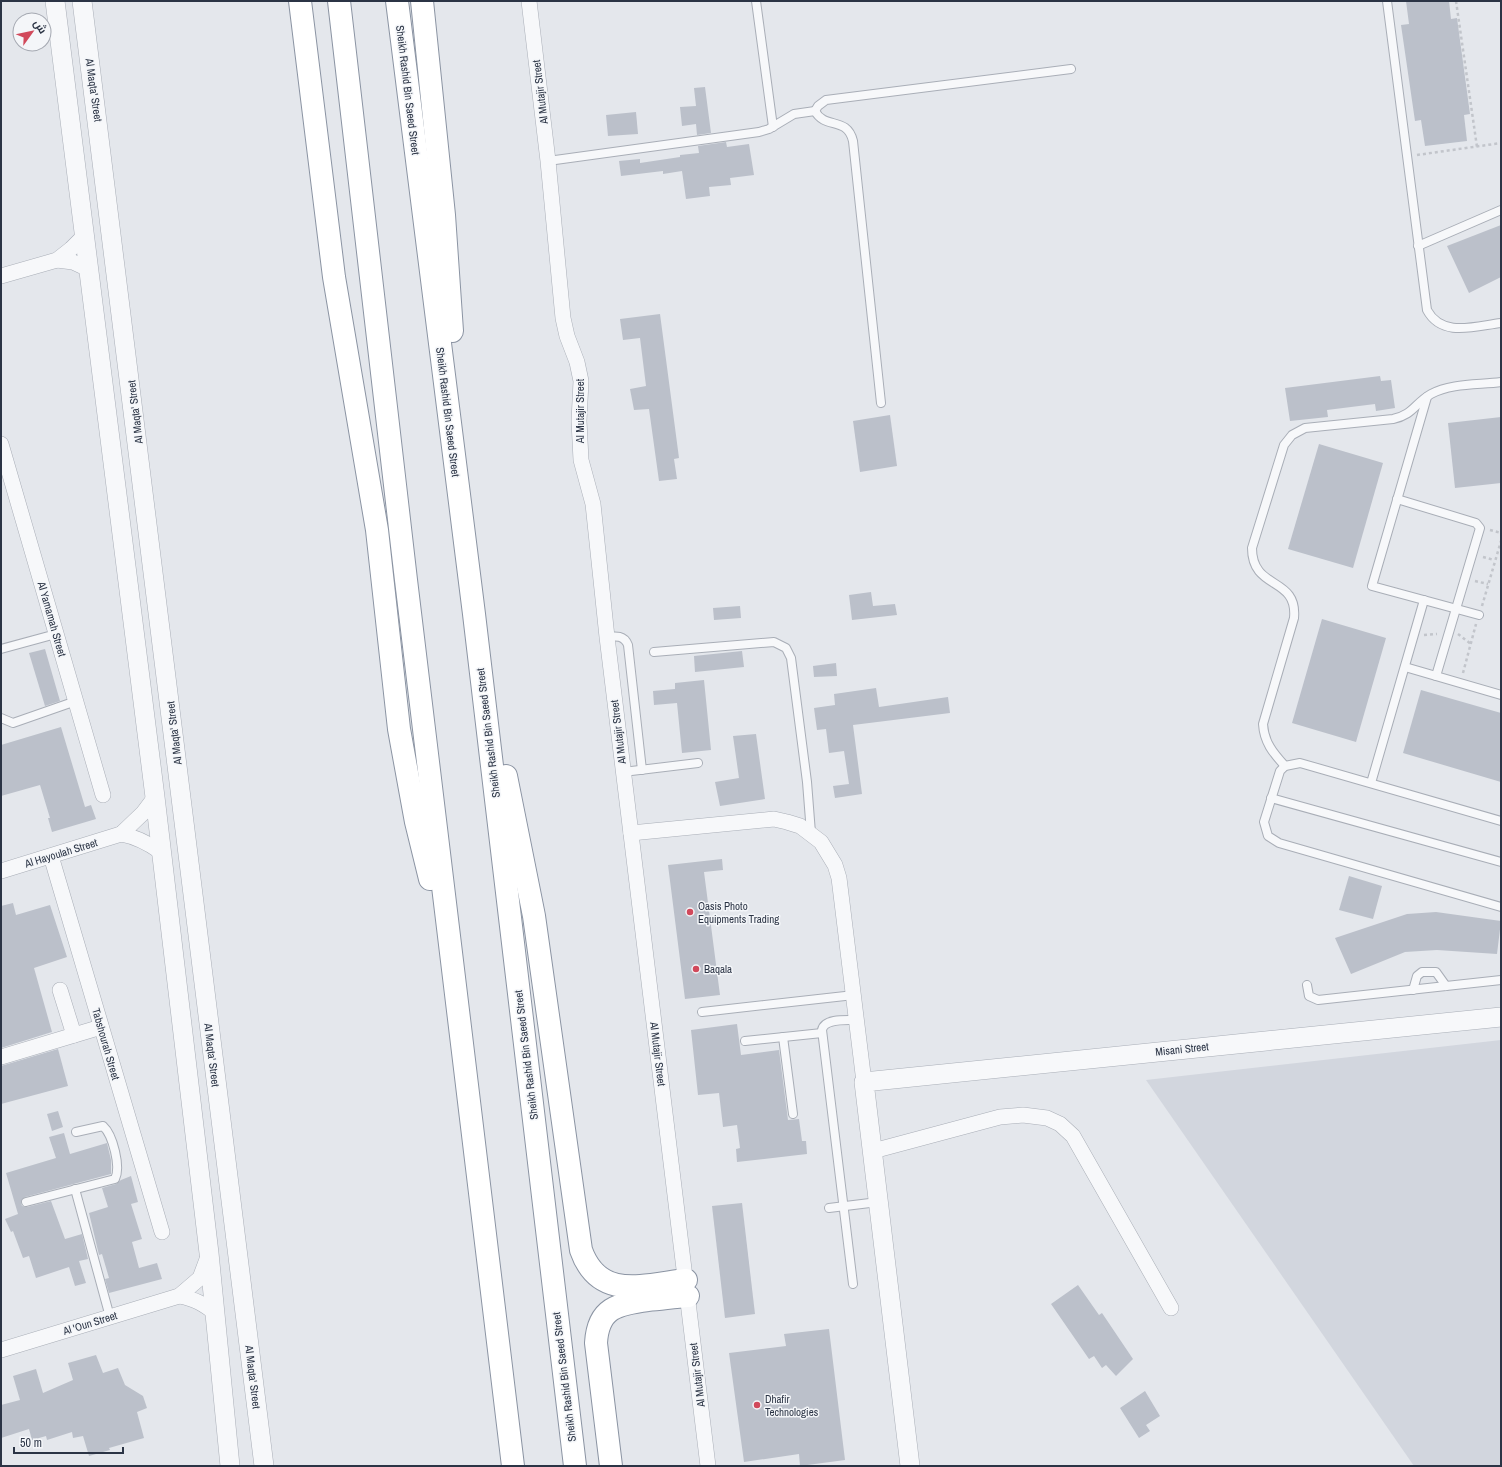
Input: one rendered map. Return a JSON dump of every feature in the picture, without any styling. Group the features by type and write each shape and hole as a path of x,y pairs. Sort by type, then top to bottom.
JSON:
{"highway":[{"path":"300,1 334,277 377,530 399,729 420,836 450,947"},
{"path":"339,1 406,580 514,1466"},
{"name":"Sheikh Rashid Bin Saeed Street","path":"397,1 467,568 474,614 575,1466"},
{"path":"422,1 444,215 467,568"},
{"path":"474,614 534,916 581,1250 586,1264 594,1274 604,1281 616,1286 687,1288"},
{"path":"611,1466 596,1343 597,1329 602,1318 612,1308 625,1303 687,1288"}],"street":[{"path":"55,1 155,797 216,1314 230,1466"},
{"name":"Al Maqta' Street","path":"82,1 116,252 213,1062 264,1466"},
{"name":"Al Mutajir Street","path":"529,1 548,161 563,318 566,336 577,362 581,381 579,421 581,460 593,504 623,772 708,1466"},
{"path":"1,276 57,260 84,236"},
{"path":"57,260 73,262 88,269"},
{"name":"Al Yamamah Street","path":"1,444 103,795"},
{"path":"123,545 132,544 140,553 142,576 157,599"},
{"name":"Al Hayoulah Street","path":"1,871 121,834 142,813 155,797"},
{"path":"631,833 774,819 800,826 811,834 830,853 837,872 854,995 910,1466"},
{"path":"121,834 134,836 145,841 161,852"},
{"name":"Tabshourah Street","path":"51,856 162,1232"},
{"path":"165,888 177,936 195,1072 201,1076 206,1075 209,1072 213,1062"},
{"path":"60,990 74,1035"},
{"name":"Misani Street","path":"864,1082 1501,1017"},
{"path":"1,1057 101,1027"},
{"path":"873,1151 1000,1117 1038,1116 1054,1120 1067,1129 1073,1136 1171,1308"},
{"name":"Al 'Oun Street","path":"1,1350 179,1296 200,1278 209,1253"},
{"path":"179,1296 191,1298 202,1303 216,1314"}],"lane":[{"path":"756,1 773,127"},
{"path":"1387,1 1427,310 1436,323 1451,329 1501,323"},
{"path":"548,161 758,132 773,127 782,119 794,114 815,111 821,102 826,100 1072,69"},
{"path":"815,111 824,120 837,123 847,128 853,141 882,403"},
{"path":"1418,246 1501,210"},
{"path":"1285,766 1270,749 1266,740 1263,724 1294,618 1294,606 1289,594 1284,588 1263,577 1258,572 1252,557 1252,548 1284,445 1292,435 1305,428 1376,422 1402,417 1411,412 1427,397 1443,390 1501,382"},
{"path":"1427,397 1372,586 1479,615"},
{"path":"1397,499 1476,523 1480,526 1436,676"},
{"path":"1371,783 1424,600"},
{"path":"1,649 56,634"},
{"path":"607,637 623,638 628,645 642,770"},
{"path":"654,652 774,642 786,648 791,658 807,782 811,834"},
{"path":"1405,667 1501,695"},
{"path":"1,718 14,723 76,701"},
{"path":"623,772 698,763"},
{"path":"1501,821 1300,763 1285,766 1280,771 1264,822 1265,829 1273,840 1501,907"},
{"path":"1271,798 1501,862"},
{"path":"1413,990 1417,976 1422,972 1436,972 1446,986"},
{"path":"1307,985 1308,996 1318,1000 1501,980"},
{"path":"702,1012 854,995"},
{"path":"853,1284 822,1027 829,1022 856,1020"},
{"path":"745,1041 822,1033"},
{"path":"783,1037 793,1114"},
{"path":"26,1202 115,1179 119,1172 109,1132 103,1126 76,1132"},
{"path":"75,1189 110,1317"},
{"path":"829,1208 879,1202"}],"path":[{"path":"1456,1 1477,147"},
{"path":"1407,156 1501,143"}],"shaded area":[{"path":"1501,1040 1501,1466 1414,1466 1146,1080"}],"building":[{"path":"1406,1 1449,1 1451,19 1457,18 1470,114 1464,115 1467,141 1425,146 1421,120 1415,121 1401,25 1409,24"},
{"path":"705,87 711,133 697,135 696,124 682,126 680,107 696,106 694,88"},
{"path":"636,112 638,134 608,136 606,115"},
{"path":"726,142 727,147 749,144 754,175 730,178 731,185 709,187 710,196 686,199 682,171 663,174 663,171 621,176 619,161 640,159 640,163 680,157 680,155 699,153 698,146"},
{"path":"1501,225 1501,277 1469,293 1447,246"},
{"path":"660,314 679,458 674,459 677,479 659,481 649,409 634,410 630,389 646,386 640,338 623,340 620,319"},
{"path":"1380,376 1381,381 1391,380 1395,408 1376,411 1375,404 1327,410 1328,417 1290,421 1285,388"},
{"path":"890,415 897,466 860,472 853,421"},
{"path":"1501,417 1501,483 1455,488 1448,423"},
{"path":"1319,444 1383,463 1353,568 1288,549"},
{"path":"871,592 873,606 895,604 897,615 852,620 849,595"},
{"path":"740,606 741,618 714,620 713,608"},
{"path":"1322,619 1386,638 1356,742 1292,723"},
{"path":"45,649 60,701 45,706 29,653"},
{"path":"742,651 744,667 695,672 694,656"},
{"path":"836,663 837,676 814,677 813,666"},
{"path":"704,680 711,750 682,753 677,703 654,705 653,691 675,689 675,683"},
{"path":"876,688 879,707 948,697 950,713 853,725 862,794 835,798 833,786 849,784 844,751 829,753 826,729 817,730 814,708 835,705 834,694"},
{"path":"1421,690 1501,713 1501,782 1403,753"},
{"path":"61,727 85,807 91,805 96,819 52,832 48,818 50,818 40,785 1,796 1,745"},
{"path":"756,734 765,799 720,806 715,782 739,778 733,736"},
{"path":"722,859 723,870 704,872 720,995 685,999 668,865"},
{"path":"1349,876 1382,886 1373,919 1339,910"},
{"path":"13,903 16,915 50,905 67,957 34,968 52,1032 1,1048 1,906"},
{"path":"1436,912 1501,921 1497,954 1437,950 1405,952 1351,974 1335,938 1407,914"},
{"path":"737,1024 741,1055 779,1050 788,1120 799,1119 802,1141 806,1141 807,1154 737,1162 736,1149 740,1148 737,1125 723,1127 719,1093 698,1095 691,1030"},
{"path":"58,1049 68,1086 1,1104 1,1066"},
{"path":"58,1111 63,1127 52,1131 47,1114"},
{"path":"64,1133 70,1154 107,1143 111,1160 111,1174 25,1197 21,1203 22,1206 27,1207 51,1201 65,1239 82,1234 88,1259 79,1261 86,1283 75,1286 69,1267 36,1278 29,1256 23,1258 13,1231 11,1232 5,1219 18,1214 6,1173 56,1158 49,1137"},
{"path":"131,1176 138,1202 131,1204 142,1239 132,1242 139,1268 157,1263 162,1279 109,1293 105,1279 109,1278 102,1254 99,1255 89,1213 108,1207 102,1188 116,1184"},
{"path":"742,1203 755,1314 725,1318 712,1206"},
{"path":"1078,1285 1099,1315 1102,1313 1133,1359 1116,1376 1106,1365 1102,1368 1094,1356 1089,1359 1051,1304"},
{"path":"829,1329 845,1460 800,1466 799,1454 744,1462 729,1353 786,1346 784,1334"},
{"path":"96,1355 103,1373 118,1368 125,1385 143,1396 147,1408 137,1412 144,1438 109,1448 110,1450 89,1456 83,1436 73,1438 72,1432 47,1440 46,1436 32,1440 29,1429 1,1438 1,1405 20,1400 13,1376 36,1369 43,1393 73,1380 68,1363"},
{"path":"1145,1391 1160,1416 1146,1425 1150,1431 1139,1438 1120,1408"}],"place":[{"name":"Oasis Photo Equipments Trading","path":"690,912"},
{"name":"Baqala","path":"696,969"},
{"name":"Dhafir Technologies","path":"757,1405"}]}
